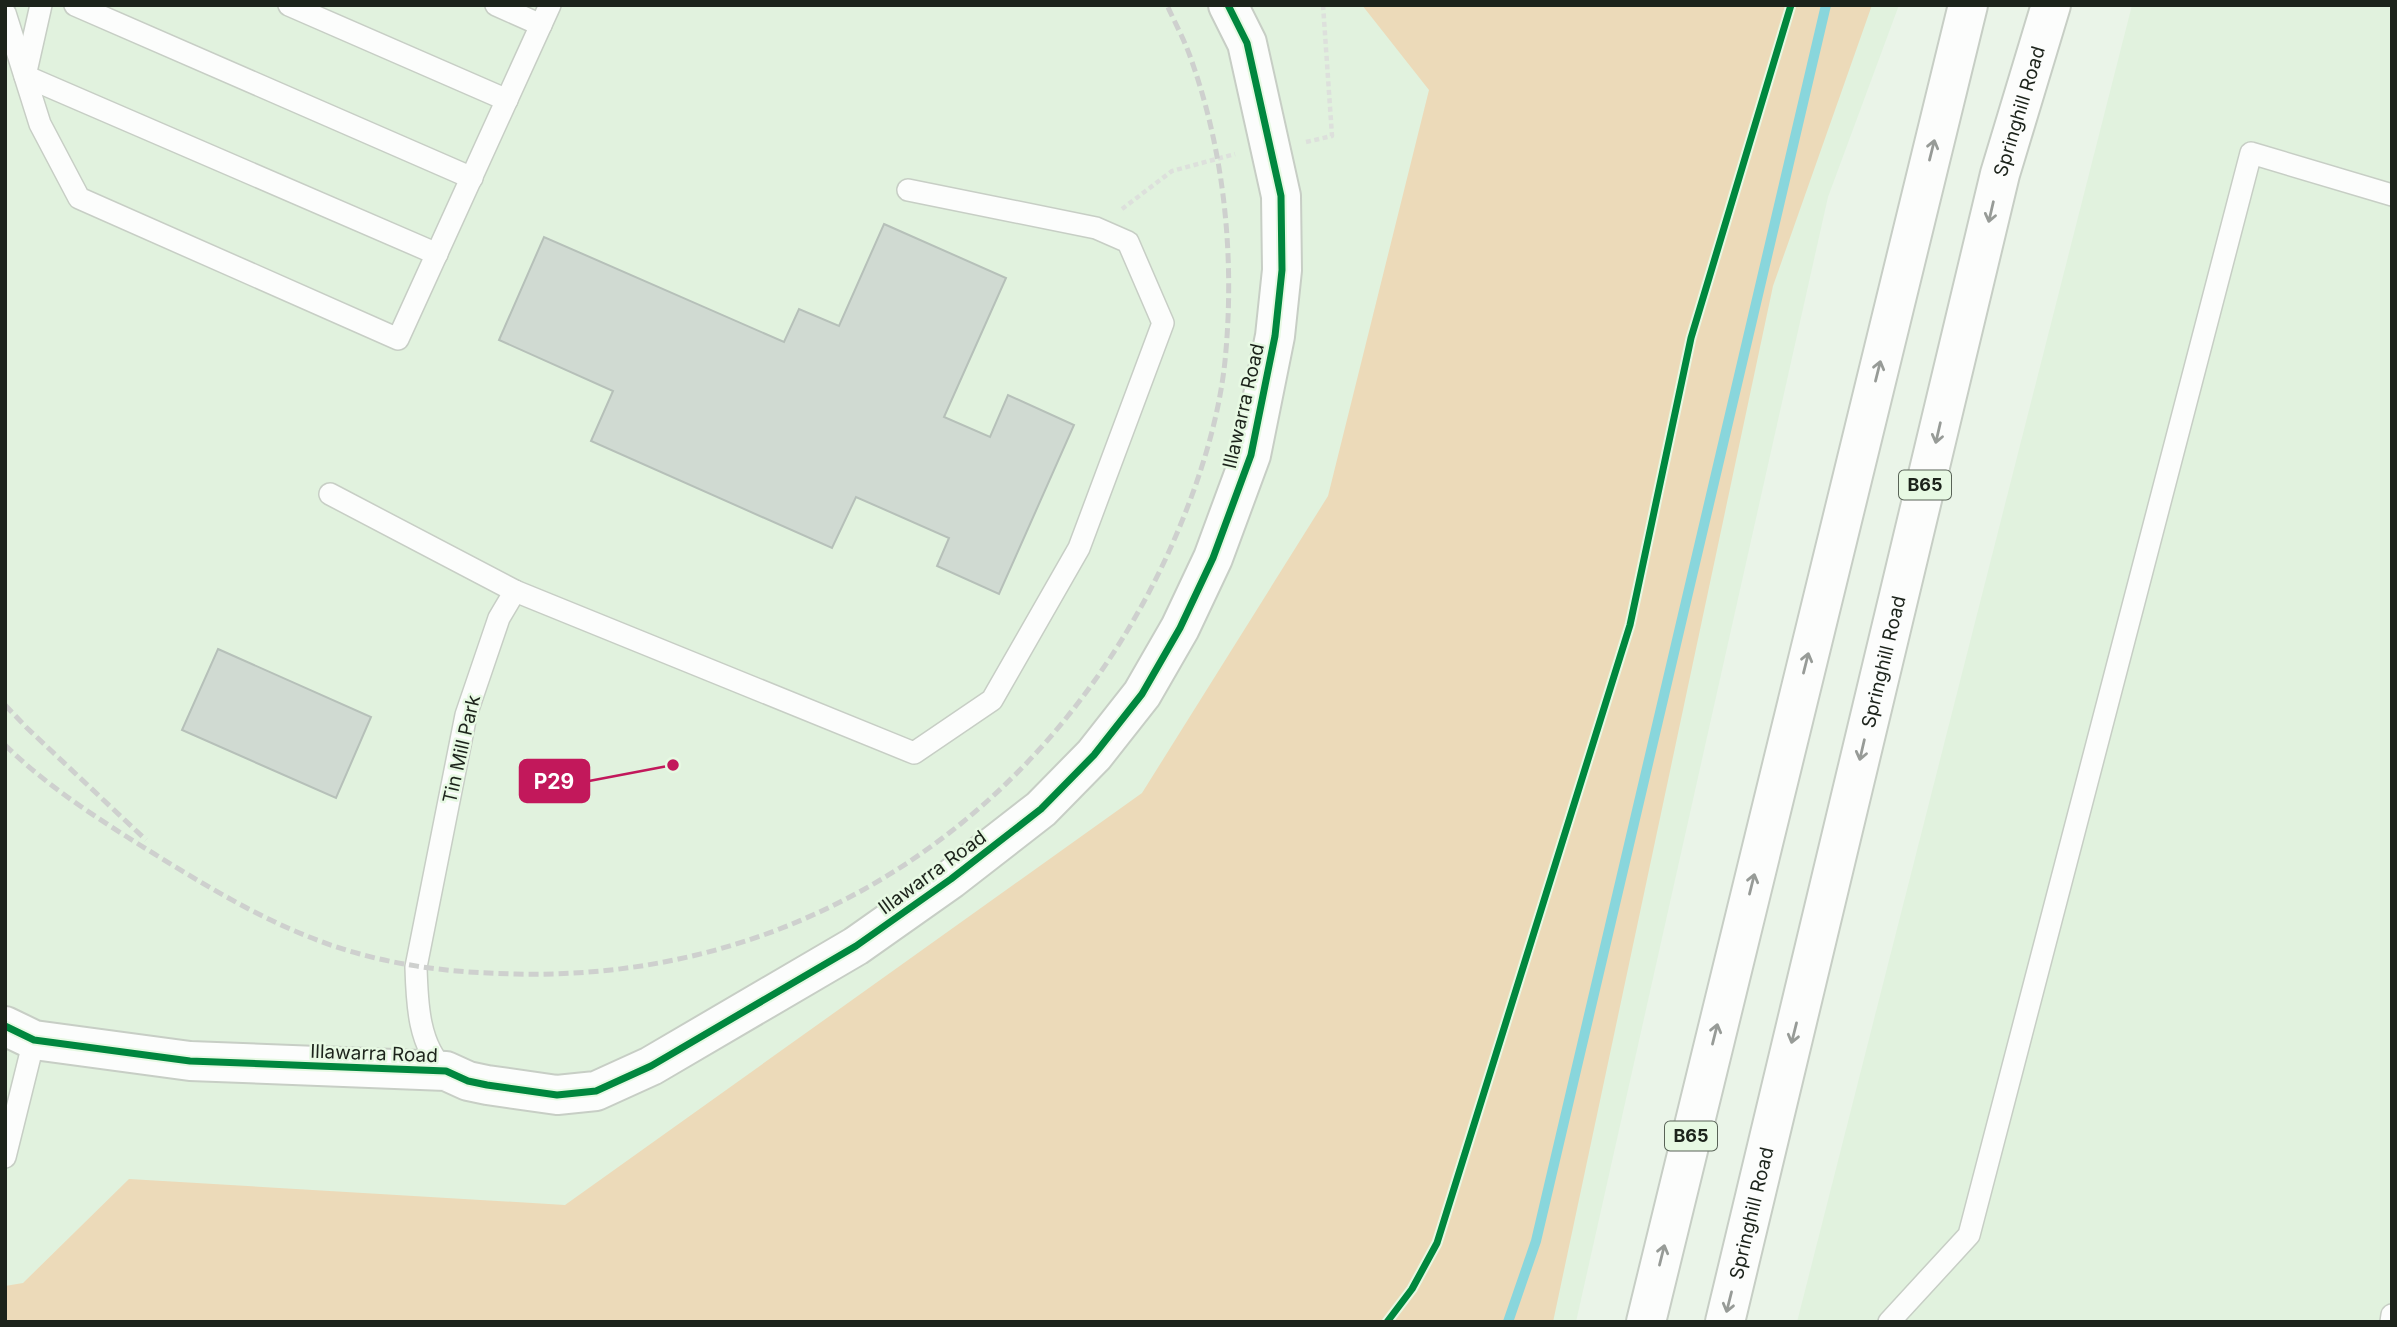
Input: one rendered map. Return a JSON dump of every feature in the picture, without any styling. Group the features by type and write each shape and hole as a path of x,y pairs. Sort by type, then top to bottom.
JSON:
{"main road":[{"name":"Illawarra Road","path":"20,1033 190,1061 446,1071 468,1081 486,1085 557,1095 596,1090 651,1066 856,947 951,879 1041,809 1094,755 1142,694 1180,628 1213,558 1251,455 1275,336 1282,270 1281,196 1247,43 1228,5"},
{"name":"B65","path":"1646,1322 1968,5"},
{"name":"Springhill Road","path":"1725,1322 1996,188 2051,5"}],"lane":[{"path":"25,76 41,5"},
{"path":"75,5 472,178"},
{"path":"289,5 507,100"},
{"path":"5,13 40,124 79,198 398,339 546,15 496,5"},
{"path":"25,76 437,254"},
{"path":"1889,1322 1969,1235 2251,153 2392,195"},
{"path":"330,494 515,591 914,753 992,700 1079,548 1163,323 1128,242 1096,228 908,190"},
{"name":"Tin Mill Park","path":"446,1071 435,1060 422,1024 417,1000 416,967 466,715 499,618 515,591"},
{"path":"5,1157 20,1033"},
{"path":"2391,1322 2392,1315"}],"shaded area":[{"path":"5,5 1899,5 1828,197 1576,1322 5,1322"},
{"path":"1362,5 1872,5 1773,286 1553,1322 5,1322 5,1286 23,1283 129,1179 565,1205 1142,793 1328,496 1429,90"},
{"path":"2132,5 2392,5 2392,1322 1797,1322"}],"building":[{"path":"884,224 1006,278 944,417 990,437 1008,395 1074,425 999,594 937,566 949,538 856,497 832,548 591,441 613,391 499,340 544,237 784,342 799,309 839,326"},
{"path":"218,649 371,717 336,798 182,730"}],"waterway":[{"path":"1508,1322 1536,1241 1826,5"}],"railway":[{"path":"5,745 40,776 97,817 180,870 255,912 333,946 379,959 437,969 516,974 622,969 722,948 816,913 904,865 983,805 1054,733 1115,650 1166,558 1186,511 1211,437 1225,361 1228,246 1219,170 1203,95 1191,59 1167,5"},
{"path":"5,705 146,840"}],"cycle path":[{"path":"5,1026 34,1040 190,1061 446,1071 468,1081 557,1095 596,1091 651,1066 856,946 951,879 1041,809 1094,755 1142,694 1180,628 1213,558 1251,455 1275,336 1282,270 1281,196 1247,43 1228,5"},
{"path":"1387,1322 1412,1289 1437,1243 1630,625 1691,338 1791,5"}],"place":[{"name":"P29","path":"673,765"}]}
